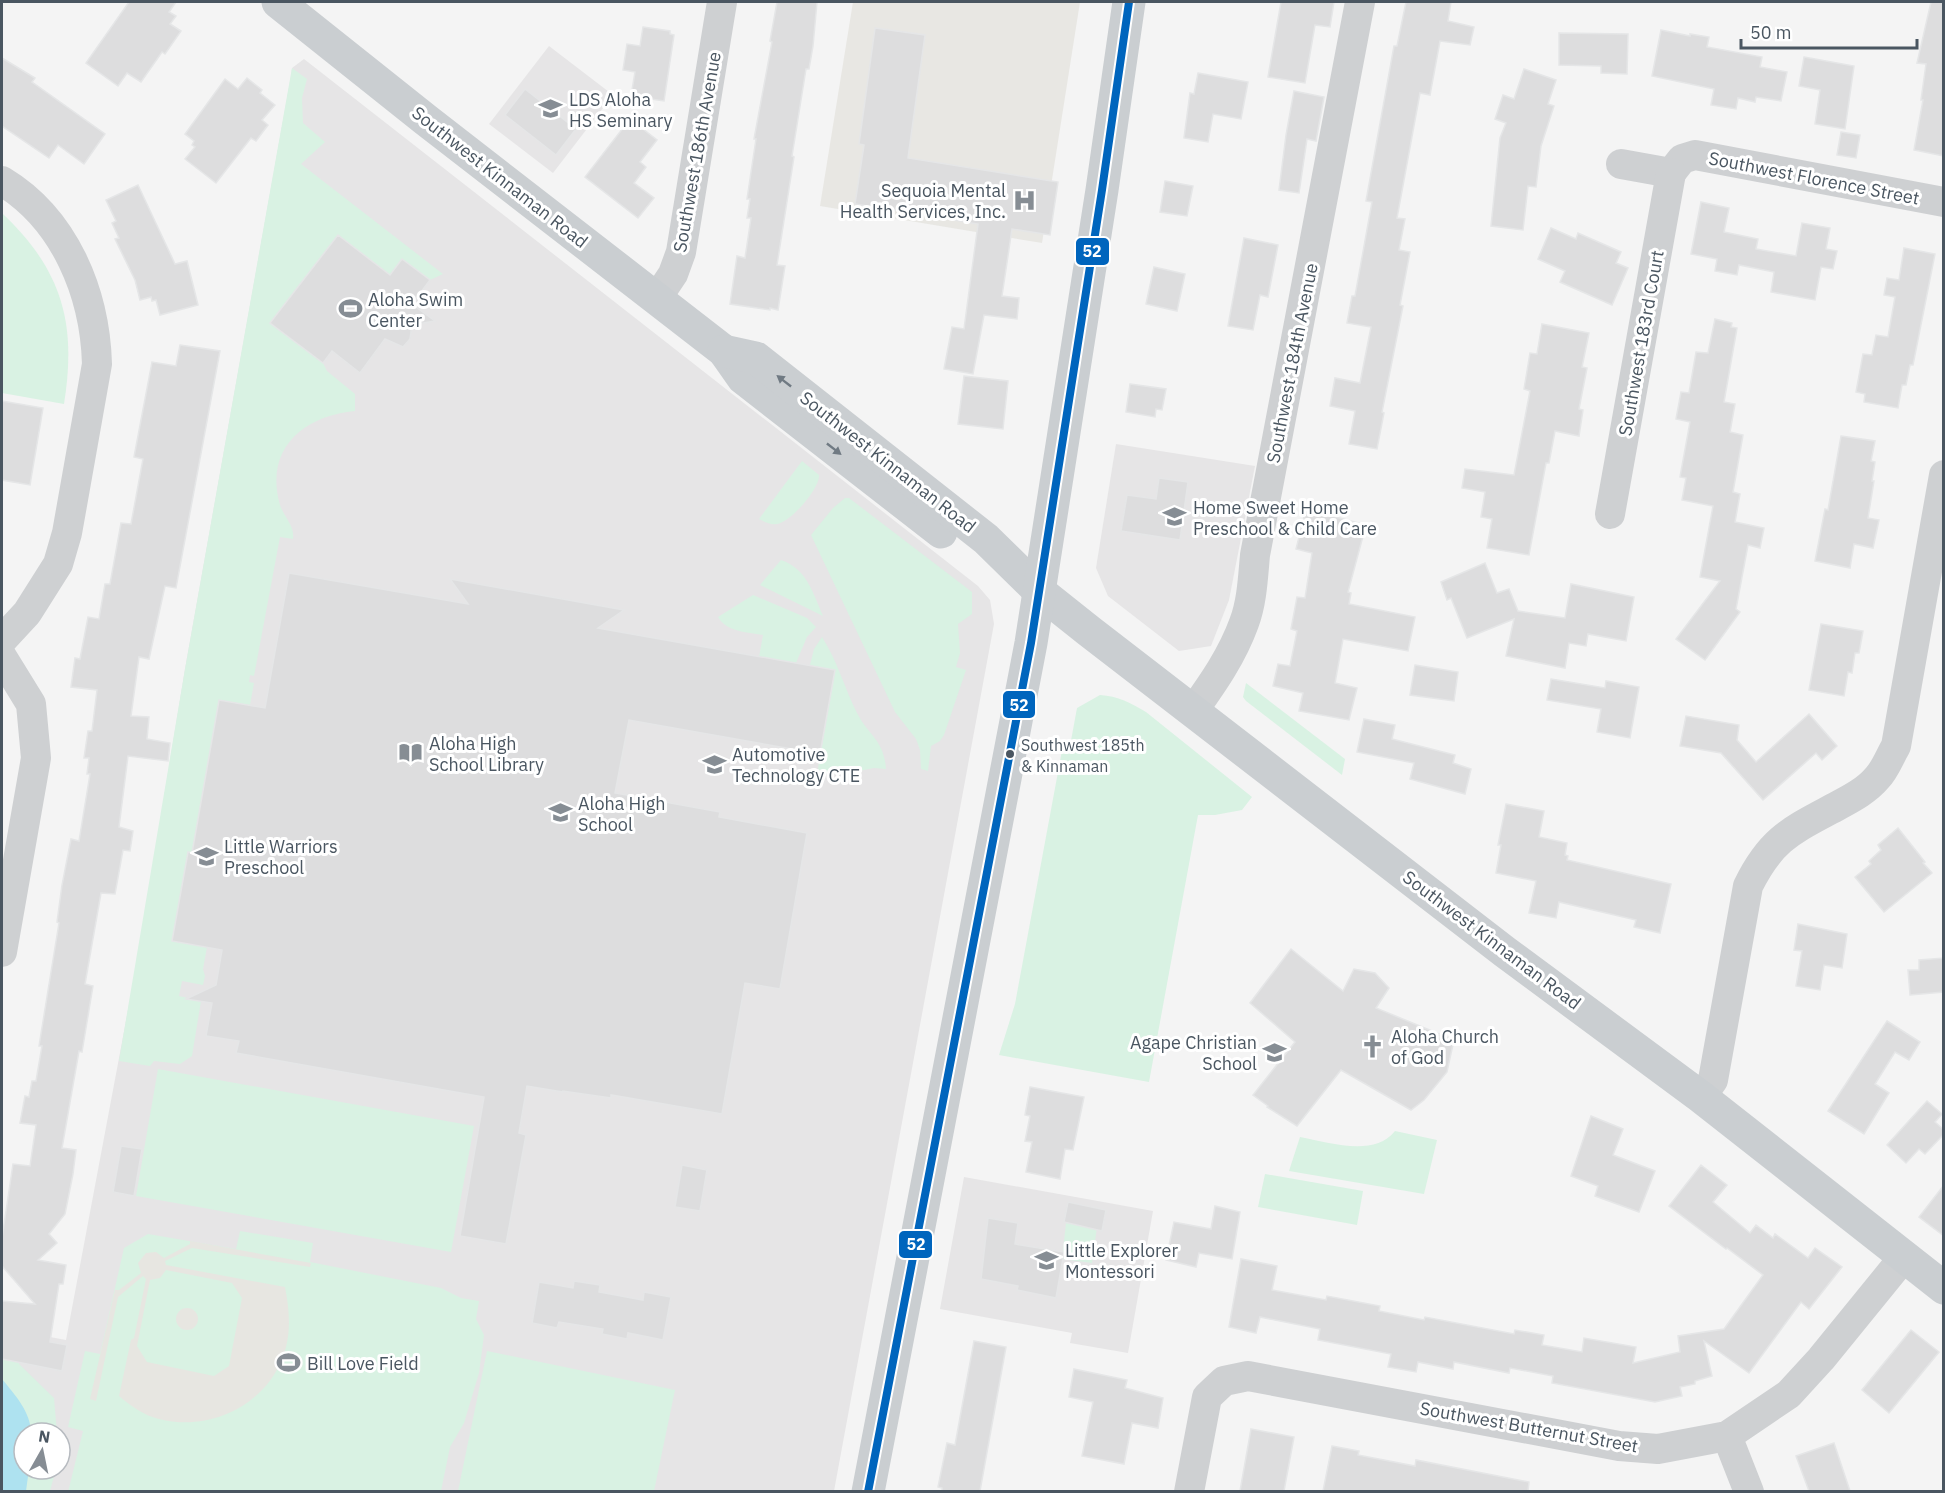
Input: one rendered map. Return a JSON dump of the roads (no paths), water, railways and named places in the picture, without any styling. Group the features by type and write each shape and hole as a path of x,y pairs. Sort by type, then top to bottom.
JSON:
{"main road":[{"name":"Southwest Kinnaman Road","path":"278,2 724,351 756,358 986,539 1040,592 1192,711 1505,952 1701,1097 1944,1288"},
{"path":"868,1491 955,1047 1040,592 1129,2"}],"street":[{"name":"Southwest 186th Avenue","path":"657,298 673,274 681,252 723,2"},
{"name":"Southwest 184th Avenue","path":"1192,711 1227,663 1245,622 1360,2"},
{"name":"Southwest Florence Street","path":"1671,173 1682,159 1695,155 1944,202"},
{"path":"1621,164 1671,173"},
{"name":"Southwest 183rd Court","path":"1610,514 1671,173"},
{"path":"2,181 16,190 51,226 77,268 86,289 94,329 97,364 68,533 58,564 27,613 2,640"},
{"path":"1701,1097 1713,1080 1748,886 1759,864 1773,845 1792,831 1856,795 1877,778 1896,746 1944,475"},
{"path":"2,657 31,704 36,758 2,952"},
{"name":"Southwest Butternut Street","path":"1189,1491 1207,1397 1224,1381 1248,1376 1619,1446 1658,1449 1727,1436 1789,1394 1821,1359 1904,1257"},
{"path":"1727,1436 1749,1491"}],"water":[{"path":"2,1379 21,1404 29,1421 12,1421 12,1481 27,1481 26,1491 2,1491"}],"place":[{"name":"LDS Aloha HS Seminary","path":"551,109"},
{"name":"Sequoia Mental Health Services, Inc.","path":"1024,200"},
{"name":"Aloha Swim Center","path":"350,309"},
{"name":"Home Sweet Home Preschool & Child Care","path":"1175,517"},
{"name":"Aloha High School Library","path":"411,753"},
{"name":"Southwest 185th & Kinnaman","path":"1010,754"},
{"name":"Automotive Technology CTE","path":"714,764"},
{"name":"Aloha High School","path":"560,813"},
{"name":"Little Warriors Preschool","path":"206,856"},
{"name":"Aloha Church of God","path":"1373,1046"},
{"name":"Agape Christian School","path":"1275,1052"},
{"name":"Little Explorer Montessori","path":"1047,1260"},
{"name":"Bill Love Field","path":"289,1363"}]}
